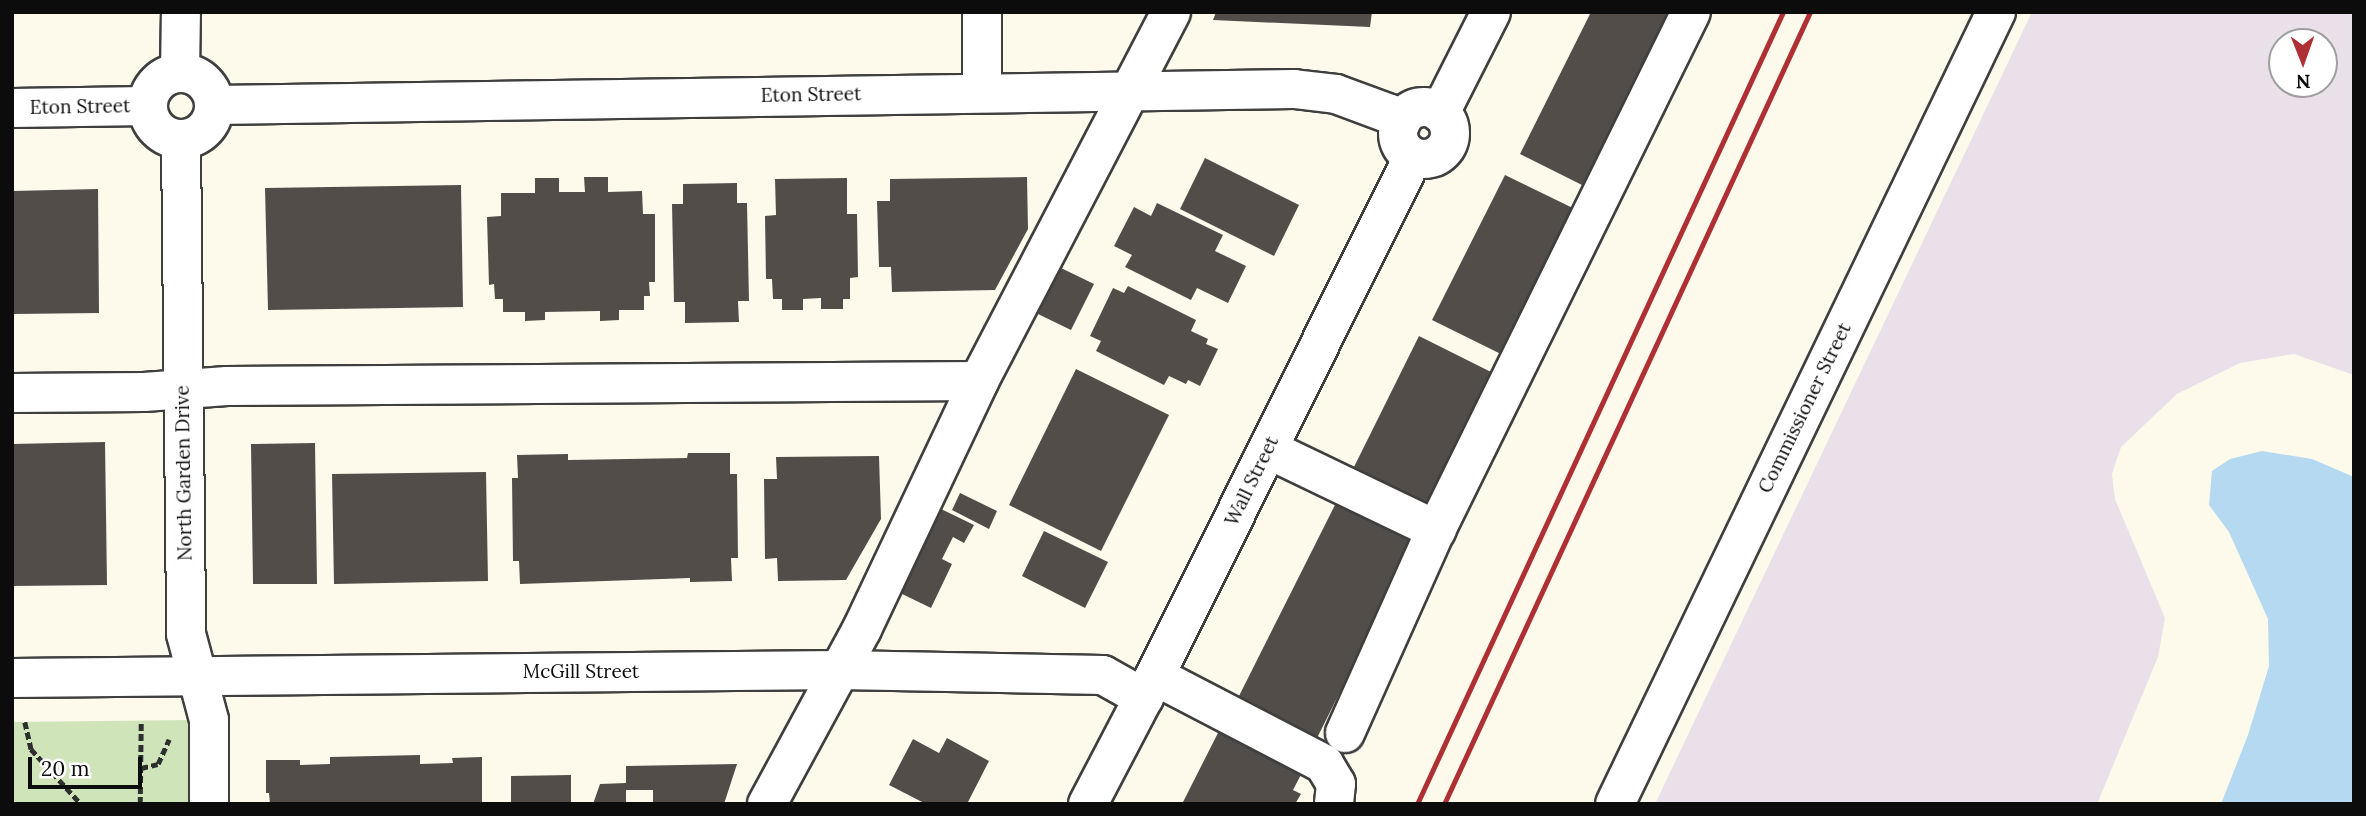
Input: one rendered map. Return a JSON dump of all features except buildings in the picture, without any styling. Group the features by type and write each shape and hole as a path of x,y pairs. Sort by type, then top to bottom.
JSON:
{"street":[{"path":"180,73 181,12"},
{"path":"982,12 982,92"},
{"path":"767,804 839,670 979,382 1171,12"},
{"path":"1407,140 1429,159 1443,150 1448,143 1449,127 1440,113 1491,12"},
{"path":"1345,733 1436,530 1691,12"},
{"name":"Commissioner Street","path":"1615,804 1996,12"},
{"path":"180,73 200,79 213,95 215,105 214,115 201,133 181,140 161,133 154,125 148,106 150,95 162,79 180,73"},
{"name":"Eton Street","path":"215,105 1132,89 1294,89 1336,94 1390,114 1407,140"},
{"name":"Eton Street","path":"12,107 148,106"},
{"name":"North Garden Drive","path":"181,140 186,634 209,720 209,804"},
{"name":"Wall Street","path":"1088,804 1268,449 1407,140"},
{"path":"12,393 979,382"},
{"path":"1268,449 1436,530"},
{"name":"McGill Street","path":"12,678 839,670 1103,675 1149,687 1324,764 1336,784 1334,804"}],"path":[{"path":"140,804 141,721"},
{"path":"25,722 31,749 81,804"},
{"path":"141,768 158,764 173,732"}],"shaded area":[{"path":"2032,12 2354,12 2354,375 2294,354 2240,363 2177,394 2121,447 2112,474 2115,499 2165,618 2158,657 2097,804 1655,804"}],"green space":[{"path":"192,720 194,804 12,804 12,722"}],"water":[{"path":"2215,432 2354,440 2354,804 2161,804 2210,702 2223,639 2216,596 2189,506"}],"pier":[{"path":"2259,415 2329,424 2354,436 2354,477 2312,459 2262,451 2230,459 2212,471 2209,505 2229,532 2268,619 2269,666 2248,735 2221,804 2157,804 2206,701 2219,639 2213,596 2179,489 2174,460 2213,429"}],"railway":[{"path":"1417,804 1783,12"},
{"path":"1444,804 1810,12"}]}
